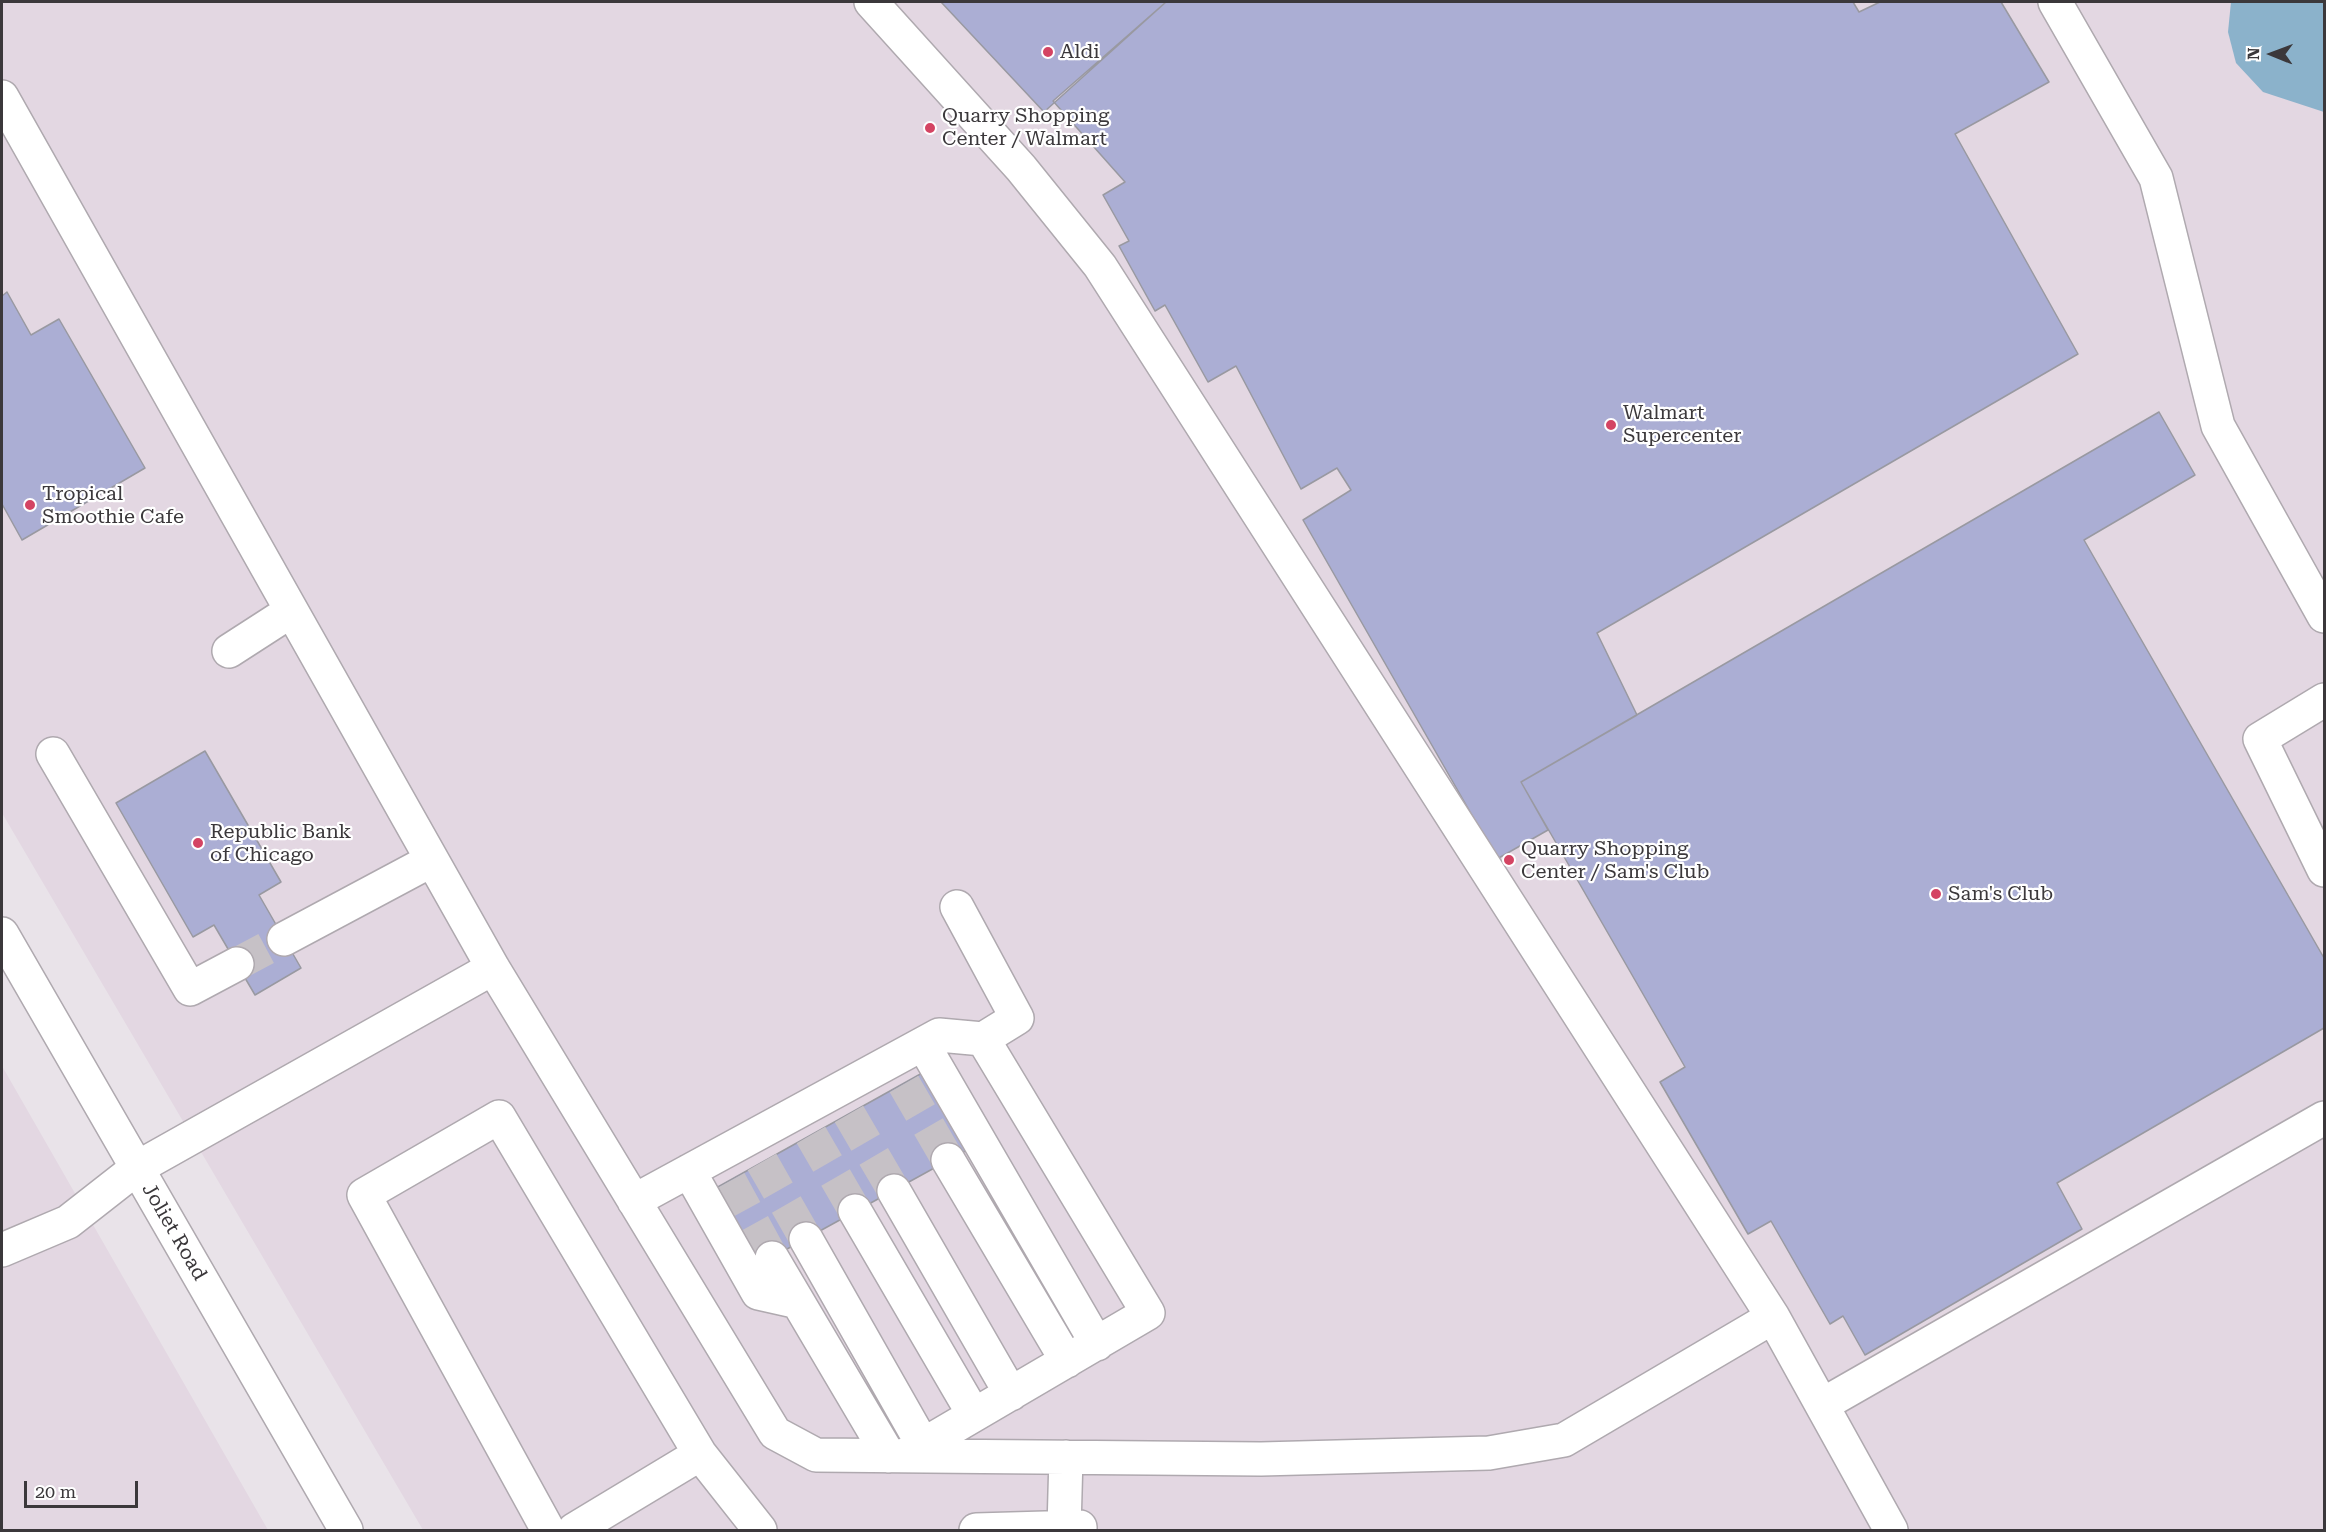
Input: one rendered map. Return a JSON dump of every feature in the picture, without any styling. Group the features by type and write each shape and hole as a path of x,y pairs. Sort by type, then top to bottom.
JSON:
{"main road":[{"path":"871,2 1021,168 1100,266 1773,1317 1891,1530"},
{"path":"2055,2 2156,178 2218,426 2325,616"},
{"path":"2,97 493,968 775,1434 816,1455 905,1452 1066,1458 1261,1460 1490,1453 1564,1440 1773,1317"},
{"path":"229,651 291,611"},
{"path":"2325,700 2260,739 2325,870"},
{"path":"52,754 190,989 237,964"},
{"path":"284,939 432,860"},
{"path":"634,1201 755,1150 897,1072 923,1044 939,1035 983,1039 1017,1018 957,907"},
{"name":"Joliet Road","path":"2,934 346,1530"},
{"path":"2,1250 68,1222 137,1168 493,968"},
{"path":"905,1452 1011,1394 1148,1313 983,1039"},
{"path":"923,1044 1097,1344"},
{"path":"548,1530 364,1195 499,1117 699,1454 760,1530"},
{"path":"1822,1406 2325,1118"},
{"path":"948,1160 1067,1361"},
{"path":"711,1170 758,1293 798,1302"},
{"path":"894,1191 1011,1394"},
{"path":"855,1211 974,1415"},
{"path":"806,1239 905,1452"},
{"path":"772,1258 798,1302 905,1452"},
{"path":"574,1530 699,1454"},
{"path":"976,1530 1072,1529 1066,1458"}],"shaded area":[{"path":"2,2 2324,2 2324,1530 423,1530 2,813"},
{"path":"2,1066 268,1530 2,1530"}],"water":[{"path":"2231,2 2324,2 2324,112 2263,92 2236,63 2228,32"}],"building":[{"name":"Aldi","path":"941,2 1166,2 1044,112"},
{"name":"Walmart Supercenter","path":"1166,2 1853,2 1859,12 1880,2 2001,2 2049,82 1955,134 2078,354 1597,633 1637,715 1521,782 1548,830 1497,859 1303,520 1351,490 1337,468 1301,489 1236,366 1208,382 1165,305 1155,311 1119,246 1129,241 1103,195 1125,182 1053,101"},
{"path":"7,292 31,335 59,319 145,468 22,540 2,504 2,296"},
{"name":"Sam's Club","path":"2159,412 2195,475 2084,540 2324,958 2324,1028 2057,1183 2082,1229 1865,1355 1843,1316 1830,1324 1771,1221 1748,1234 1660,1082 1685,1067 1521,782"},
{"name":"Republic Bank of Chicago","path":"205,751 281,882 259,895 301,968 255,995 214,925 193,937 116,803"},
{"path":"924,1072 967,1150 758,1265 716,1188"}],"tunnel":[{"path":"237,964 284,939"},
{"path":"904,1084 948,1160"},
{"path":"849,1114 894,1191"},
{"path":"811,1135 855,1211"},
{"path":"762,1162 806,1239"},
{"path":"730,1181 772,1258"}],"place":[{"name":"Aldi","path":"1048,52"},
{"name":"Quarry Shopping Center / Walmart","path":"930,128"},
{"name":"Walmart Supercenter","path":"1611,425"},
{"name":"Tropical Smoothie Cafe","path":"30,505"},
{"name":"Republic Bank of Chicago","path":"198,843"},
{"name":"Quarry Shopping Center / Sam's Club","path":"1509,860"},
{"name":"Sam's Club","path":"1936,894"}]}
